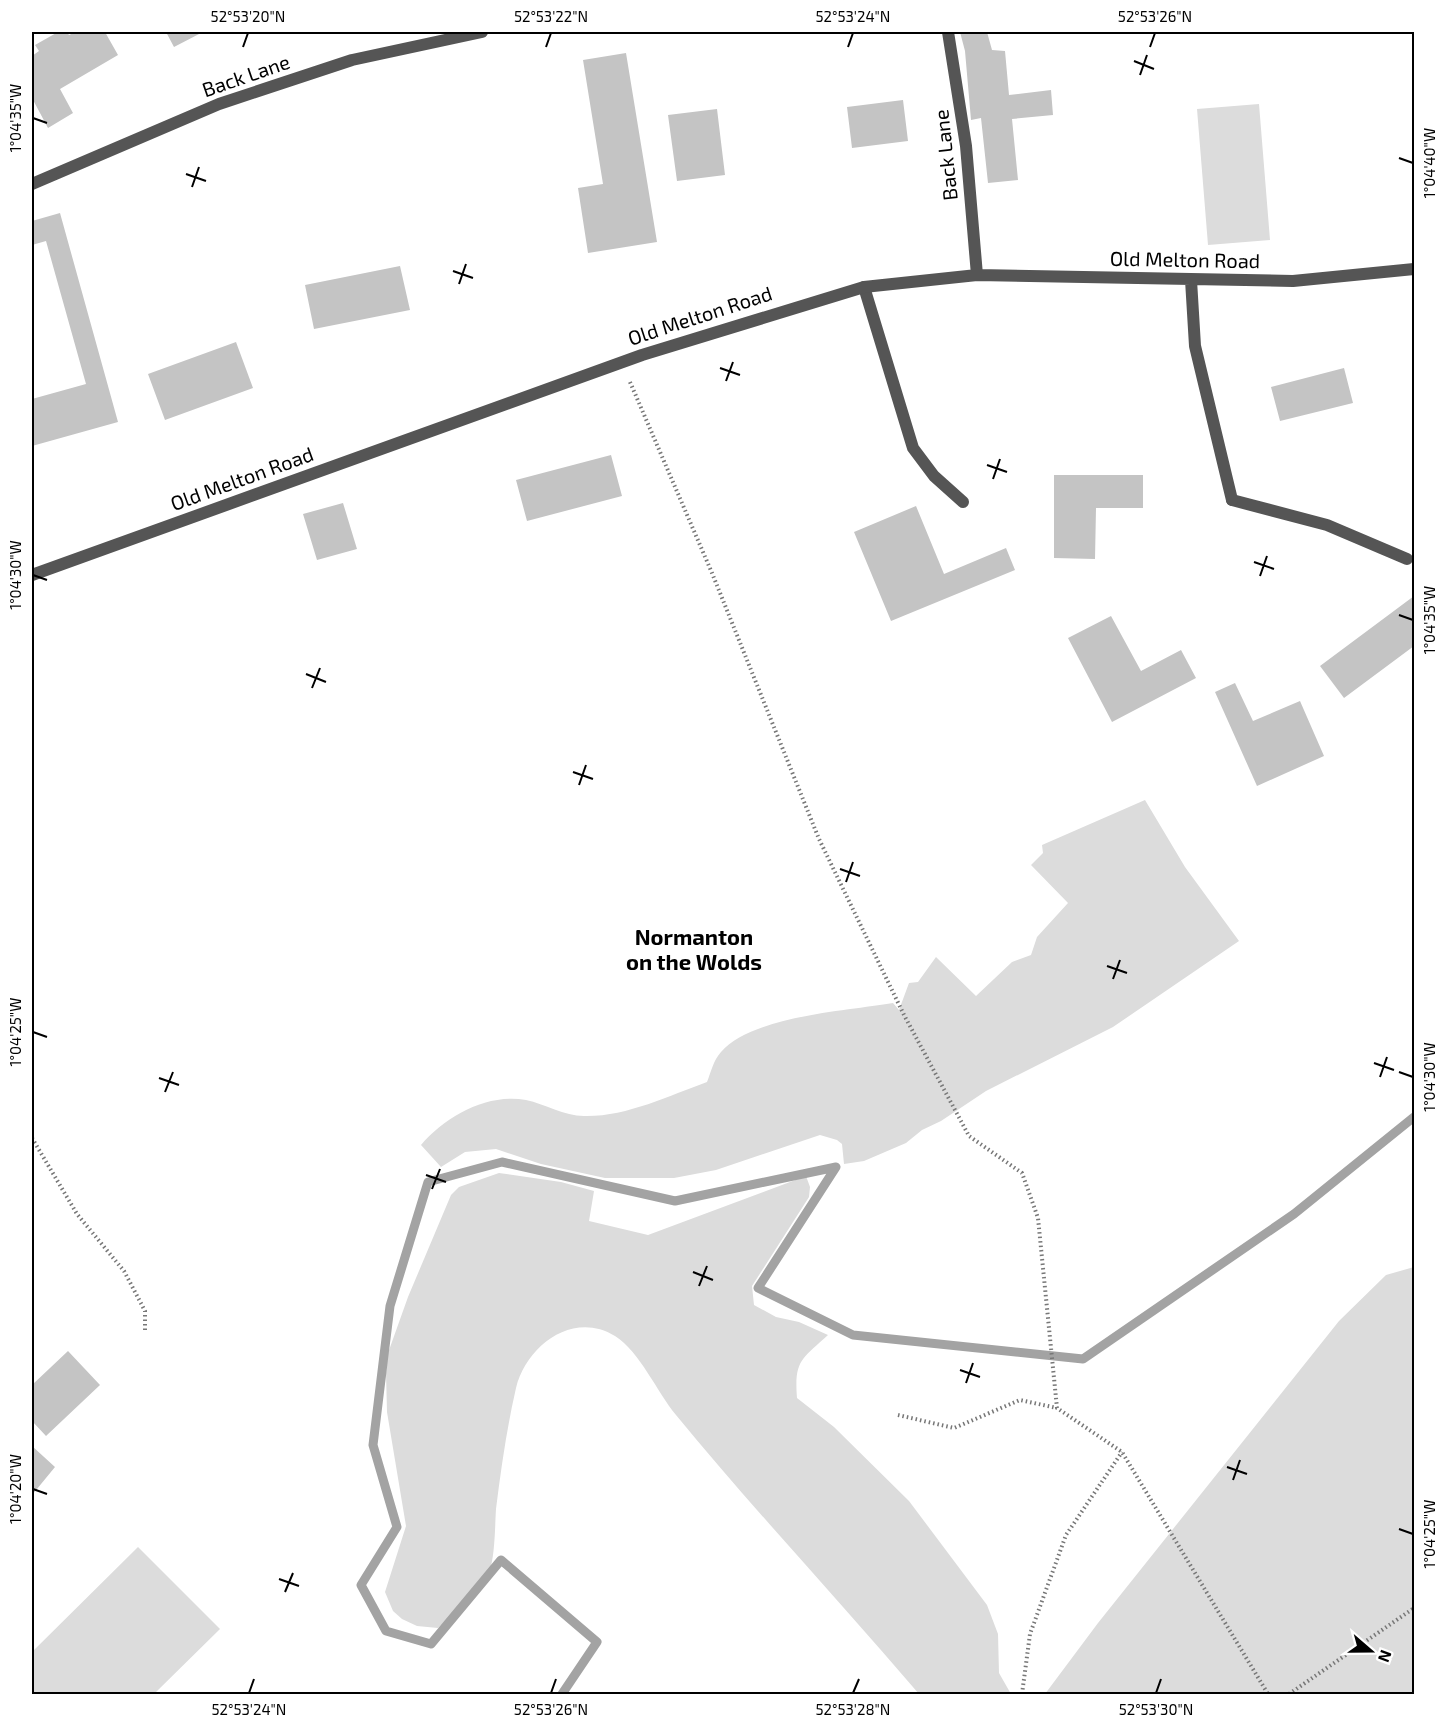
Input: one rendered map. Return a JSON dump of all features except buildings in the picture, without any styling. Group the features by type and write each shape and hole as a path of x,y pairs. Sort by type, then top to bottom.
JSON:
{"street":[{"name":"Back Lane","path":"32,184 219,104 352,60 482,32"},
{"name":"Back Lane","path":"948,32 966,146 977,275"},
{"name":"Old Melton Road","path":"32,575 622,362 772,313 864,287 977,275 1293,281 1414,269"},
{"path":"1191,280 1195,346 1232,500 1326,525 1407,559"},
{"path":"864,287 912,448 934,476 963,502"}],"path":[{"path":"622,362 712,573 819,839 904,1015 969,1136 1022,1173 1038,1218 1057,1408"},
{"path":"32,1138 77,1214 124,1271 145,1311 146,1330"},
{"path":"898,1415 954,1428 1020,1400 1057,1408 1122,1452 1268,1695"},
{"path":"1022,1695 1030,1634 1066,1535 1122,1452"},
{"path":"1289,1695 1414,1608"}],"shaded area":[{"path":"1259,104 1270,240 1208,245 1197,109"},
{"path":"1145,800 1185,867 1239,941 1113,1027 986,1091 941,1121 922,1130 906,1143 864,1161 844,1164 842,1144 837,1140 820,1135 716,1170 674,1178 605,1178 541,1164 496,1149 465,1152 441,1167 421,1145 431,1134 455,1116 468,1109 497,1100 526,1100 569,1114 584,1116 615,1113 662,1099 707,1082 721,1052 735,1040 754,1030 801,1017 893,1003 899,1010 909,983 918,982 936,957 976,996 1012,962 1031,955 1037,937 1068,903 1031,865 1043,853 1042,845"},
{"path":"499,1173 561,1182 594,1191 589,1221 648,1235 806,1176 810,1187 809,1197 752,1286 754,1305 776,1317 799,1322 828,1335 802,1361 797,1376 797,1398 834,1427 909,1501 987,1605 998,1634 999,1673 1011,1694 919,1694 676,1415 632,1352 615,1336 599,1329 583,1327 554,1336 530,1358 521,1373 504,1448 492,1559 489,1572 484,1580 466,1602 438,1628 417,1626 402,1619 393,1611 385,1592 406,1526 387,1412 388,1353 408,1297 451,1195 459,1187"},
{"path":"1414,1267 1414,1694 1045,1694 1098,1623 1339,1321 1386,1275"},
{"path":"138,1547 220,1629 154,1694 32,1694 32,1652"}],"waterway":[{"path":"562,1694 597,1642 501,1560 431,1644 386,1631 361,1585 397,1527 373,1445 390,1306 428,1182 502,1162 675,1201 836,1167 758,1288 853,1335 1083,1359 1294,1214 1414,1117"}],"district":[{"name":"Normanton on the Wolds","path":"694,950"}]}
